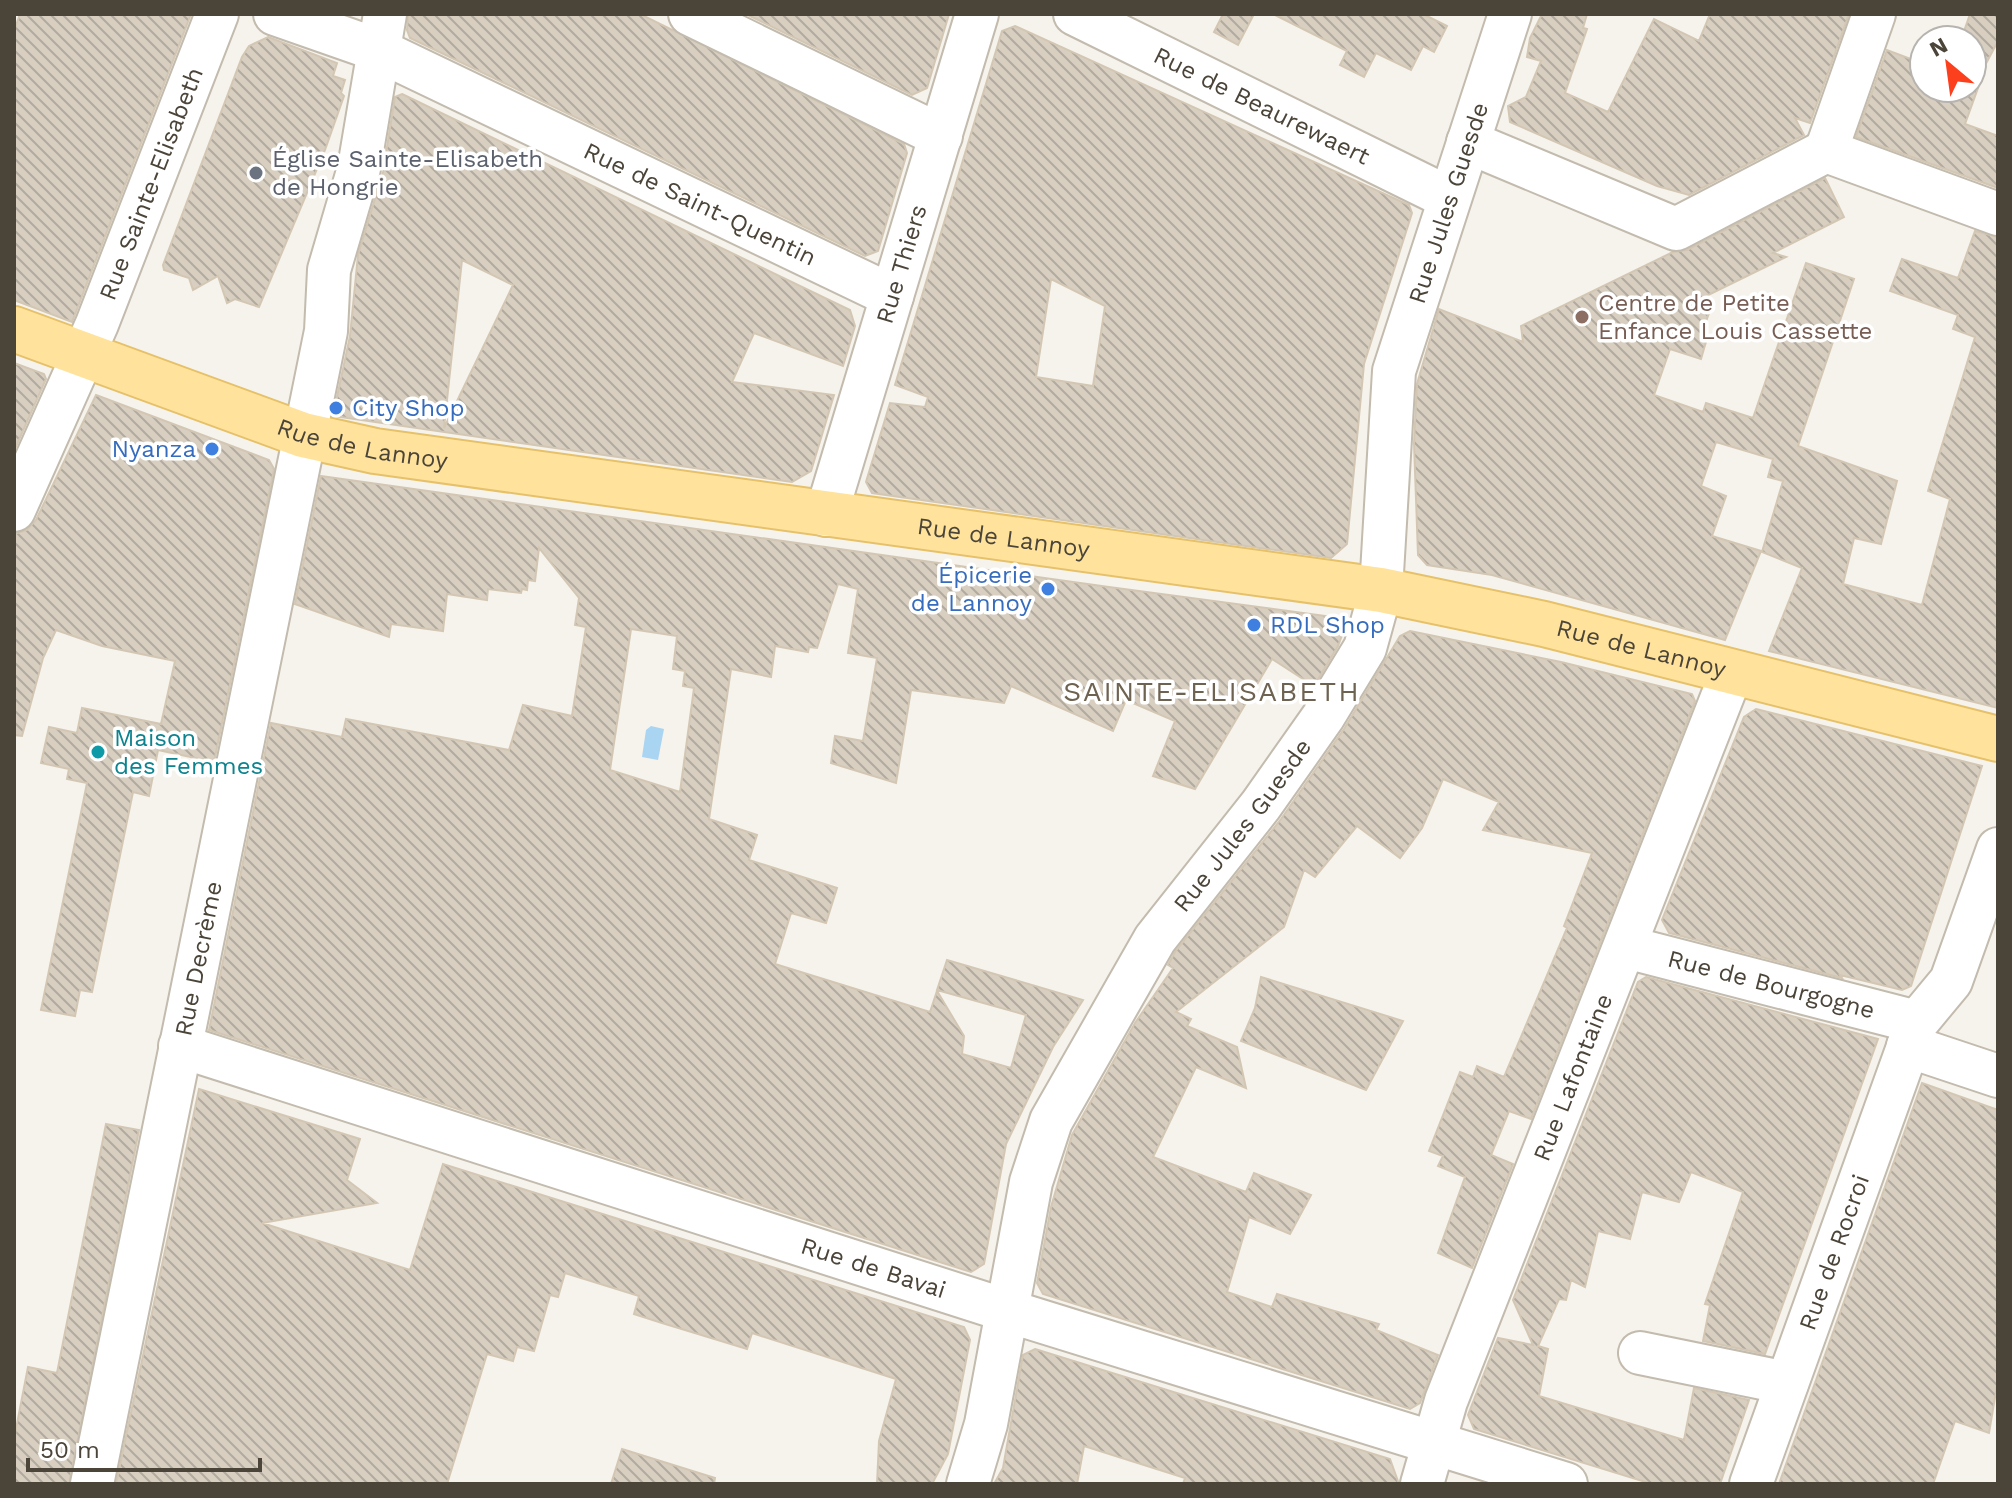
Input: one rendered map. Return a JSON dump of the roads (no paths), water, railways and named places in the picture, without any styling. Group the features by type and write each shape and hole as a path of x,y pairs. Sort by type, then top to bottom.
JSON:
{"main road":[{"name":"Rue de Lannoy","path":"14,329 303,435 417,458 1381,590 1544,624 1998,739"}],"street":[{"name":"Rue Sainte-Elisabeth","path":"14,510 84,354 217,14"},
{"name":"Rue de Saint-Quentin","path":"275,14 381,32 892,296"},
{"path":"690,14 941,136"},
{"name":"Rue Thiers","path":"826,515 977,14"},
{"name":"Rue de Beaurewaert","path":"1075,14 1449,198"},
{"name":"Rue Jules Guesde","path":"968,1484 986,1424 1036,1158 1062,1100 1155,939 1261,805 1365,648 1381,590 1394,371 1510,14"},
{"path":"1468,142 1676,229 1826,151 1874,14"},
{"name":"Rue Decrème","path":"92,1484 326,331 329,270 359,168 381,32"},
{"path":"1826,151 1998,214"},
{"name":"Rue Lafontaine","path":"1422,1484 1433,1444 1485,1301 1732,672"},
{"name":"Rue de Rocroi","path":"1751,1484 1912,1034 1951,981 1998,849"},
{"name":"Rue de Bourgogne","path":"1626,947 1912,1034 1998,1076"},
{"name":"Rue de Bavai","path":"180,1046 1005,1310 1566,1484"},
{"path":"1640,1353 1787,1383"}],"water":[{"path":"651,726 664,729 658,760 642,757 646,730"}],"place":[{"name":"Église Sainte-Elisabeth de Hongrie","path":"256,173"},
{"name":"Centre de Petite Enfance Louis Cassette","path":"1582,317"},
{"name":"City Shop","path":"336,408"},
{"name":"Nyanza","path":"212,449"},
{"name":"Épicerie de Lannoy","path":"1048,589"},
{"name":"RDL Shop","path":"1254,625"},
{"name":"Maison des Femmes","path":"98,752"}],"district":[{"name":"SAINTE-ELISABETH","path":"1212,691"}]}
